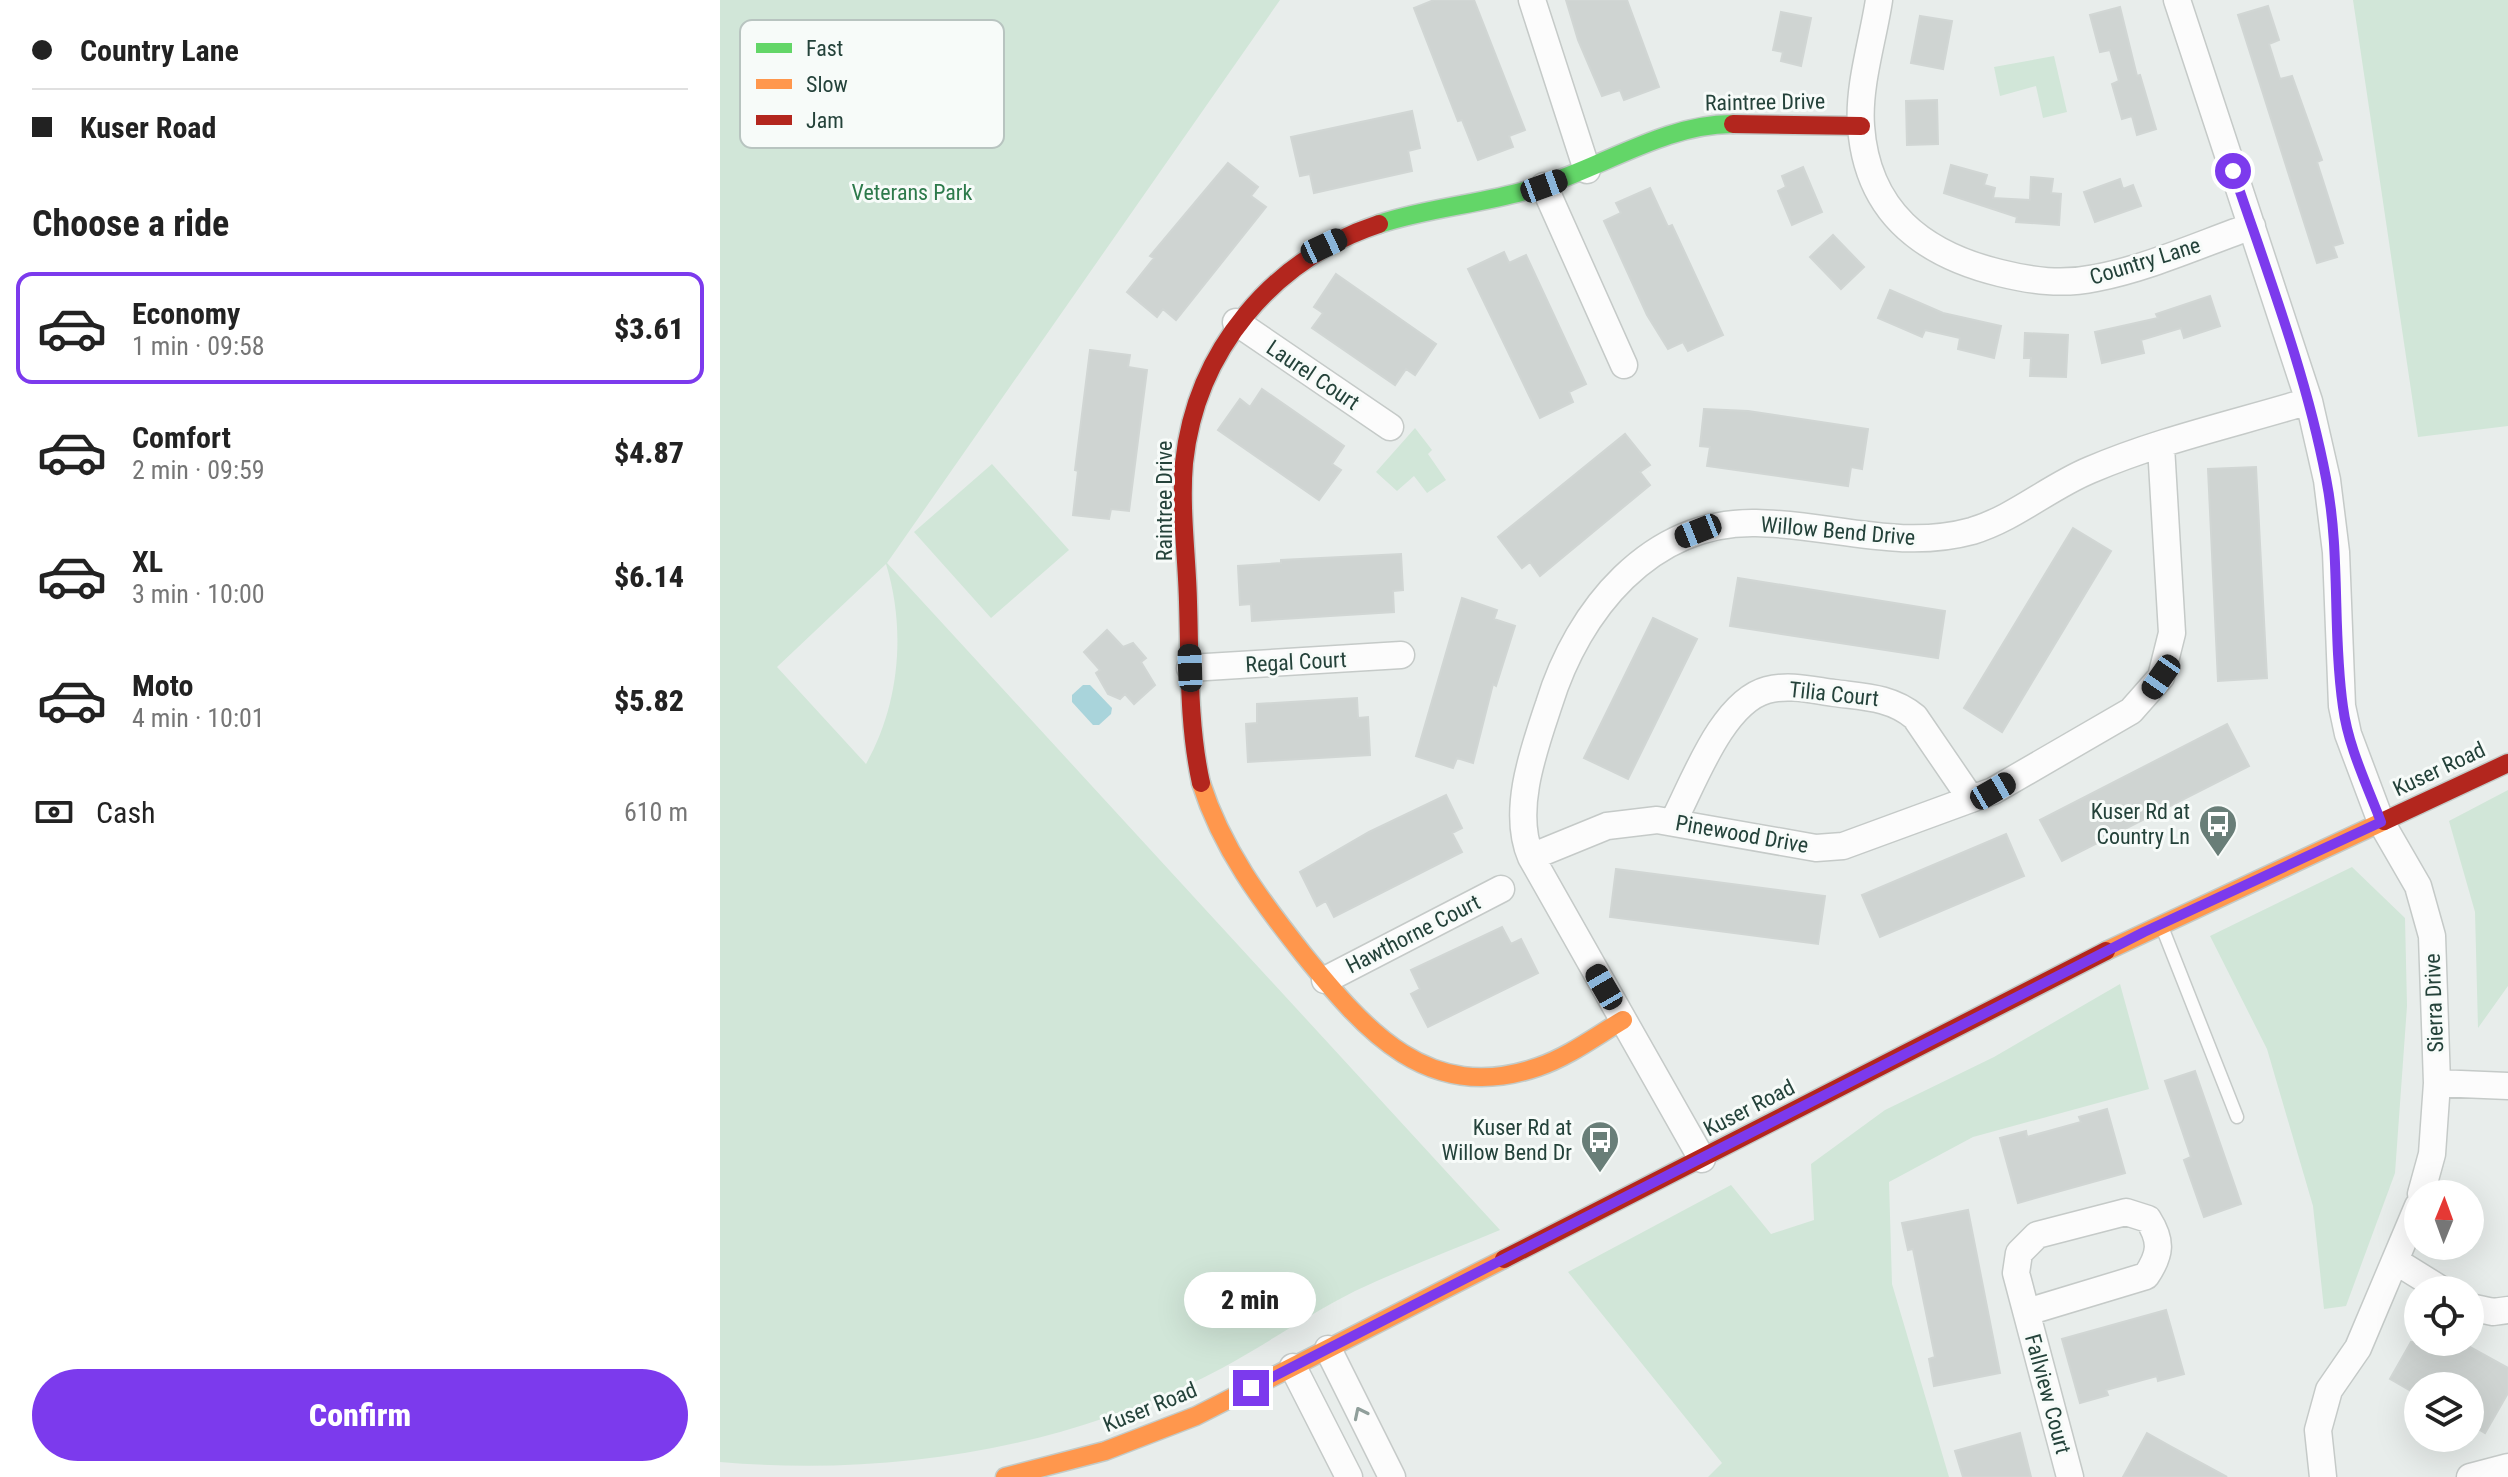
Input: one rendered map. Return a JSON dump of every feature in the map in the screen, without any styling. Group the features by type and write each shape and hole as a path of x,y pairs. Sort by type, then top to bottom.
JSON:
{"street":[{"path":"1532,0 1587,170"},
{"name":"Country Lane","path":"1879,0 1861,126 1865,155 1874,183 1891,211 1927,245 1965,264 2035,281 2066,283 2098,278 2252,226"},
{"path":"2177,0 2309,401 2327,480 2336,552 2342,706 2348,734 2381,822"},
{"name":"Raintree Drive","path":"1623,1020 1536,1068 1505,1075 1476,1076 1444,1072 1391,1048 1366,1028 1257,897 1224,839 1202,785 1194,748 1184,464 1190,422 1219,349 1236,322 1264,291 1294,267 1357,231 1544,186 1687,129 1712,124 1861,126"},
{"path":"1544,186 1624,365"},
{"name":"Laurel Court","path":"1236,322 1390,427"},
{"name":"Willow Bend Drive","path":"1702,1159 1531,857 1523,832 1523,811 1534,752 1550,699 1573,648 1616,583 1639,561 1668,542 1729,524 1757,523 1907,540 1942,538 1975,530 2092,469 2309,401"},
{"name":"Pinewood Drive","path":"1531,857 1607,826 1631,821 1673,822 1816,848 1843,846 1993,791 2131,711 2161,677 2172,633 2161,446"},
{"name":"Regal Court","path":"1190,668 1401,655"},
{"name":"Tilia Court","path":"1673,822 1730,715 1745,700 1783,687 1888,700 1904,708 1915,717 1971,799"},
{"name":"Kuser Road","path":"1005,1477 1105,1451 1167,1429 2160,924 2508,763"},
{"name":"Sierra Drive","path":"2381,822 2418,886 2432,936 2437,1083 2432,1154 2425,1180"},
{"name":"Hawthorne Court","path":"1325,980 1501,889"},
{"path":"2437,1083 2508,1086"},
{"name":"Fallview Court","path":"2027,1312 2146,1276 2159,1257 2159,1236 2148,1219 2126,1212 2037,1235 2019,1253 2016,1273 2070,1477"},
{"path":"2323,1477 2318,1430 2329,1390 2358,1348 2404,1243"},
{"path":"2397,1262 2420,1276"},
{"path":"2484,1310 2508,1310"},
{"path":"1328,1349 1392,1477"},
{"path":"1293,1367 1349,1477"},
{"path":"2470,1477 2508,1467"}],"lane":[{"path":"2160,924 2237,1117"}],"green space":[{"name":"Veterans Park","path":"720,0 1280,0 887,563 1500,1230 1355,1291 1192,1383 1136,1407 1079,1426 961,1454 841,1465 720,1462","holes":["886,564 896,614 893,691 886,717 866,764 777,667"]},
{"path":"2353,0 2508,0 2508,426 2418,437"},
{"path":"2054,56 2067,112 2043,118 2036,86 2000,96 1994,67"},
{"path":"1415,428 1432,450 1428,454 1446,480 1427,493 1414,476 1397,491 1376,472"},
{"path":"992,464 1069,550 991,618 914,532"},
{"path":"2508,790 2508,986 2478,1028 2475,912 2449,821"},
{"path":"2352,867 2405,918 2407,1006 2395,1173 2346,1306 2324,1309 2313,1206 2267,1049 2210,936"},
{"path":"2120,984 2149,1089 1973,1137 1889,1182 1892,1284 1949,1477 1708,1477 1722,1463 1568,1272 1731,1185 1771,1234 1814,1220 1811,1164 1885,1110 1994,1057"}],"water":[{"path":"1083,685 1090,685 1112,708 1111,714 1099,725 1093,725 1072,702 1072,695"}],"building":[{"path":"1434,0 1474,0 1525,130 1509,136 1513,147 1478,160 1462,120 1458,121 1414,8"},
{"path":"1566,0 1627,0 1659,87 1624,100 1620,90 1602,96 1578,40"},
{"path":"2268,6 2279,40 2269,44 2280,79 2292,76 2322,160 2317,162 2343,243 2333,246 2337,257 2317,263 2238,15"},
{"path":"2120,7 2137,76 2140,75 2156,129 2137,135 2132,116 2122,119 2112,84 2119,81 2110,50 2100,52 2090,15"},
{"path":"1781,12 1811,18 1801,66 1781,61 1783,52 1773,50"},
{"path":"1920,16 1952,21 1943,69 1911,63"},
{"path":"1937,100 1938,144 1907,145 1906,101"},
{"path":"1412,111 1420,148 1408,151 1412,171 1314,193 1310,174 1300,176 1291,137"},
{"path":"1228,163 1258,187 1251,196 1266,207 1176,320 1163,309 1157,317 1127,292 1154,258 1150,256"},
{"path":"1951,165 1987,175 1984,185 1995,188 1993,198 2030,200 2031,177 2053,179 2051,193 2061,194 2059,225 2016,222 2017,217 1944,193"},
{"path":"1803,167 1822,212 1792,225 1778,191 1786,187 1782,176"},
{"path":"2120,179 2123,189 2133,185 2141,206 2095,222 2084,192"},
{"path":"1650,188 1668,227 1672,225 1723,335 1688,351 1683,342 1668,349 1647,315 1604,221 1621,213 1616,203"},
{"path":"1833,235 1864,267 1841,289 1810,257"},
{"path":"1504,252 1509,263 1526,255 1586,384 1569,392 1573,402 1540,418 1468,269"},
{"path":"1336,274 1436,344 1415,375 1406,369 1395,385 1312,328 1323,313 1314,307"},
{"path":"1890,290 1943,313 2001,326 1994,358 1958,349 1960,338 1925,330 1922,337 1878,318"},
{"path":"2210,296 2220,326 2184,338 2181,328 2141,340 2144,353 2102,363 2095,332 2158,318 2156,314"},
{"path":"2025,333 2068,335 2066,377 2030,376 2031,358 2024,358"},
{"path":"1090,350 1130,355 1128,367 1147,370 1129,511 1111,509 1109,519 1073,515 1078,471 1075,470"},
{"path":"1262,389 1344,446 1332,464 1341,470 1319,500 1218,430 1240,399 1250,407"},
{"path":"1704,409 1748,411 1868,429 1862,469 1851,467 1848,486 1707,466 1710,447 1700,446"},
{"path":"1625,434 1650,465 1640,472 1650,485 1540,576 1530,562 1522,568 1498,537"},
{"path":"2256,467 2267,678 2218,681 2208,469"},
{"path":"2073,528 2111,551 2002,732 1964,708"},
{"path":"1401,554 1403,590 1393,591 1394,612 1252,621 1251,604 1240,605 1238,566 1281,563 1281,560"},
{"path":"1738,578 1945,611 1938,658 1730,626"},
{"path":"1462,598 1497,610 1494,619 1515,626 1496,686 1493,684 1473,763 1457,758 1453,768 1416,756"},
{"path":"1653,618 1697,639 1628,779 1584,758"},
{"path":"1107,630 1123,647 1133,643 1146,658 1141,662 1155,685 1134,704 1125,694 1120,699 1108,694 1096,673 1100,670 1084,652"},
{"path":"1357,698 1358,718 1368,717 1370,755 1248,762 1246,724 1257,723 1257,704"},
{"path":"2227,724 2249,766 2062,861 2040,820"},
{"path":"1446,795 1462,828 1452,833 1462,852 1334,917 1326,901 1317,906 1300,872 1369,832"},
{"path":"2006,834 2024,876 1880,937 1862,895"},
{"path":"1616,869 1825,896 1818,944 1610,917"},
{"path":"1502,927 1511,944 1521,939 1538,973 1428,1027 1411,994 1420,989 1411,970"},
{"path":"2195,1071 2241,1204 2204,1217 2184,1160 2191,1157 2165,1081"},
{"path":"2107,1109 2125,1173 2018,1203 2000,1138 2026,1131 2027,1137 2081,1122 2079,1117"},
{"path":"1968,1210 2000,1373 1934,1386 1929,1359 1935,1357 1913,1249 1908,1250 1902,1223"},
{"path":"2166,1310 2184,1374 2158,1381 2157,1376 2106,1390 2108,1395 2080,1403 2062,1339"},
{"path":"2404,1354 2484,1355 2508,1368 2508,1393 2485,1433 2484,1372 2404,1372 2404,1387 2390,1379"},
{"path":"2020,1433 2031,1477 1963,1477 1955,1451"},
{"path":"2147,1433 2172,1447 2227,1477 2123,1477"}],"traffic: fast":[{"path":"1379,224 1516,193 1559,180 1683,131 1733,124"}],"traffic: slow":[{"path":"1201,783 1231,852 1273,915 1351,1009 1403,1053 1432,1068 1464,1076 1499,1076 1549,1063 1623,1020"},
{"path":"2106,951 2384,821"},
{"path":"1005,1477 1105,1451 1196,1416 1504,1259"}],"traffic: jam":[{"path":"1733,124 1861,126"},
{"path":"1201,783 1192,716 1183,515 1184,463 1191,422 1205,383 1223,347 1246,314 1274,285 1306,260 1341,240 1379,224"},
{"path":"2384,821 2508,763"},
{"path":"1504,1259 2106,951"}],"place":[{"name":"Kuser Rd at Country Ln","path":"2218,858"},
{"name":"Kuser Rd at Willow Bend Dr","path":"1600,1174"}],"route":[{"path":"1251,1388 2144,932 2381,822 2348,734 2342,706 2336,552 2327,480 2309,401 2233,171"}]}
